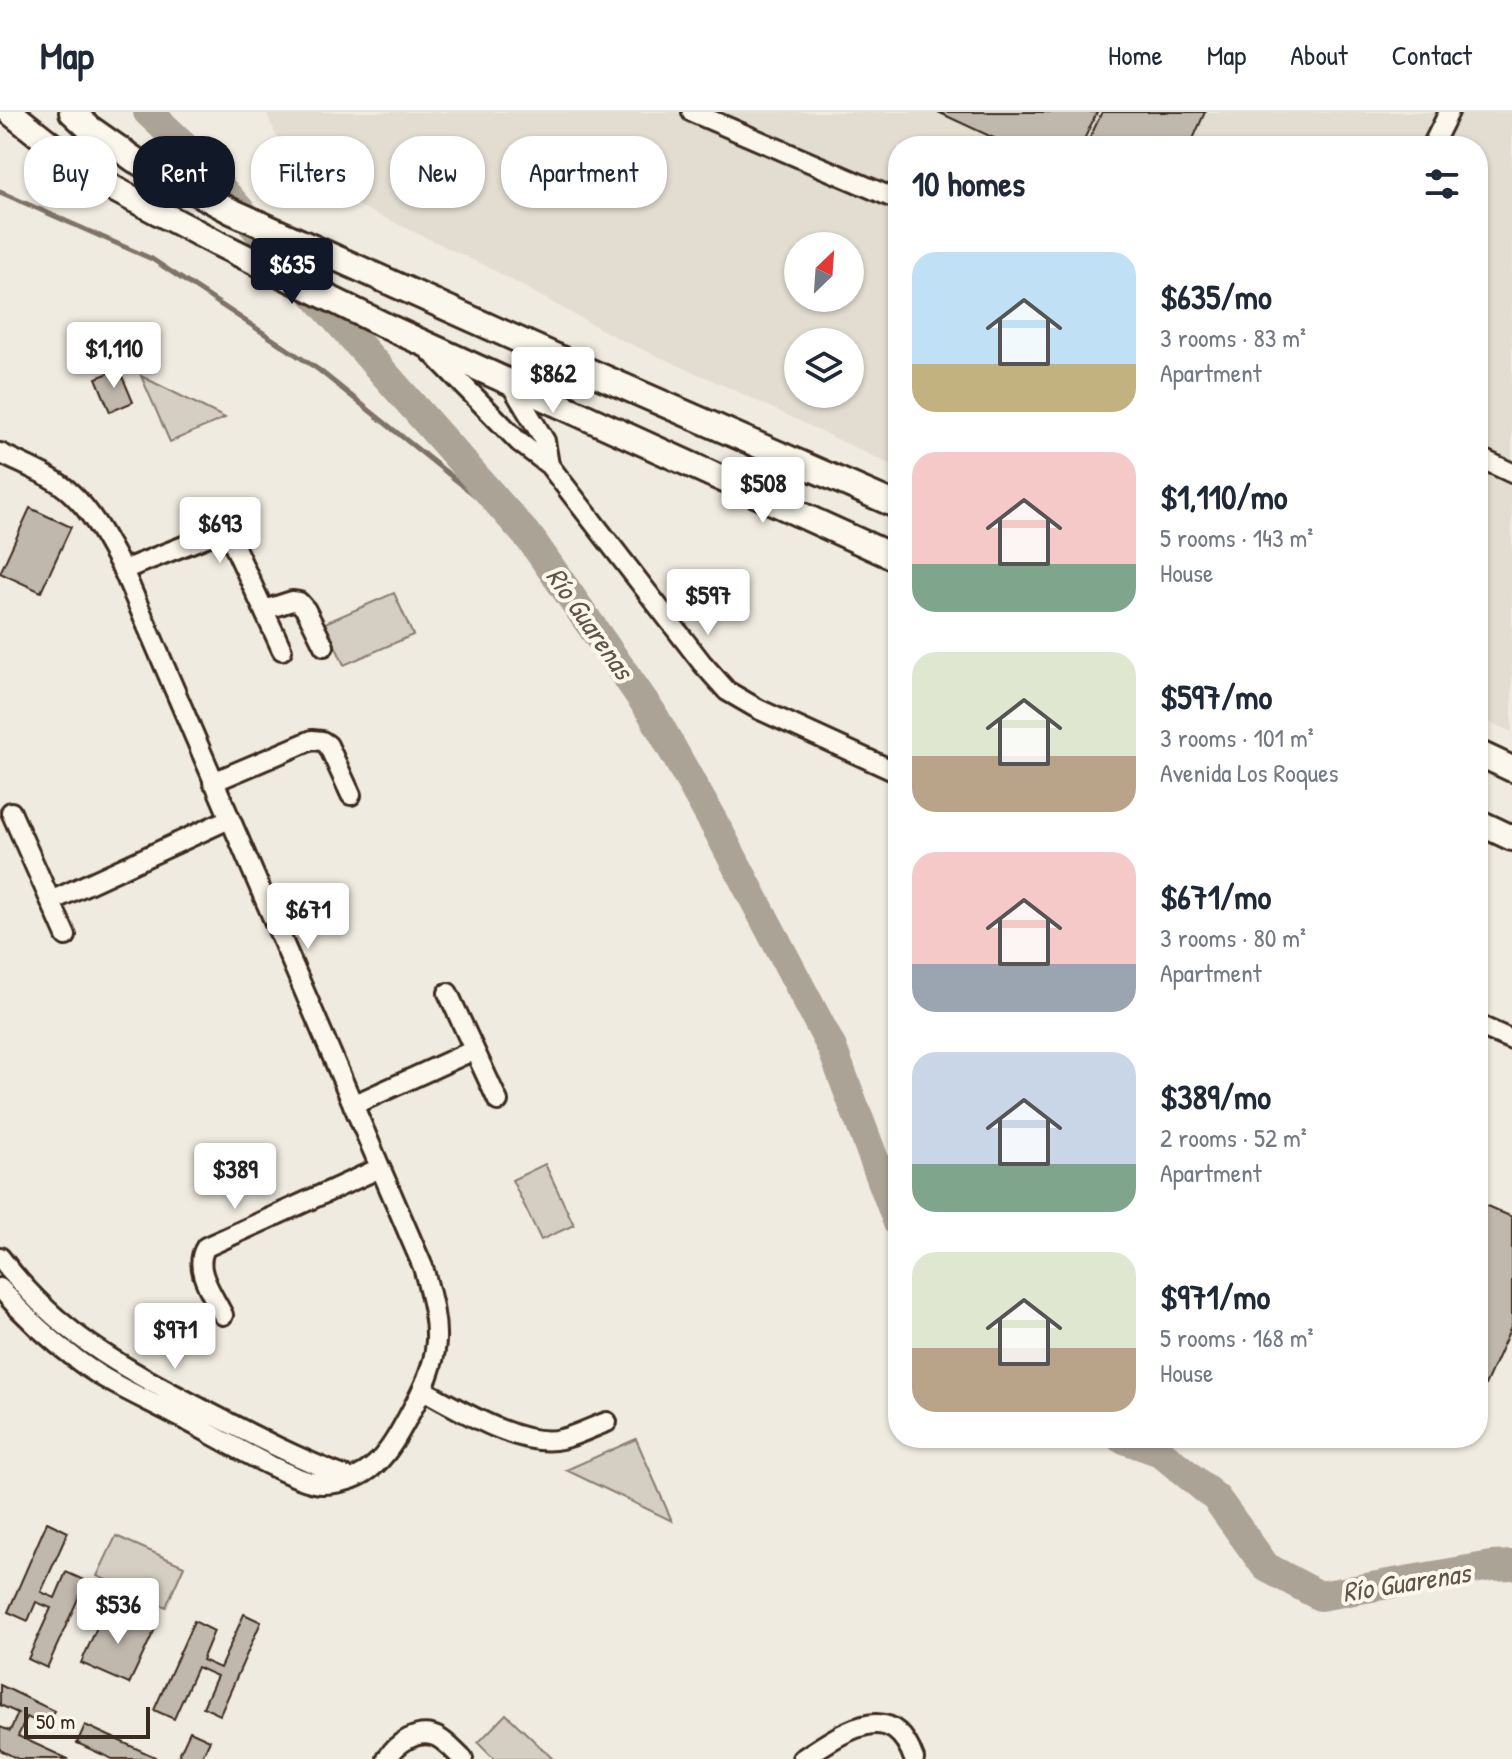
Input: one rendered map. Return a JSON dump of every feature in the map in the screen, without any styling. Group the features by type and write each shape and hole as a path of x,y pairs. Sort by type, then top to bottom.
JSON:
{"main road":[{"path":"10,112 116,190 217,243 388,327 888,554"},
{"path":"72,112 135,160 314,250 888,502"},
{"path":"1488,758 1512,769"},
{"path":"1488,827 1512,838"}],"street":[{"path":"692,112 888,196"},
{"path":"1437,136 1449,112"},
{"path":"421,342 497,421 549,465 727,691 808,734 888,769"},
{"path":"510,383 545,441 549,465"},
{"path":"0,453 70,491 101,530 123,570 423,1267 438,1332 434,1362 423,1390 390,1450 373,1469 352,1479 322,1485 296,1477 83,1364 22,1313 0,1288"},
{"path":"1488,462 1512,473"},
{"path":"123,570 209,536 224,535 232,541 282,650"},
{"path":"264,610 292,601 299,602 324,646"},
{"path":"213,782 312,740 328,745 351,795"},
{"path":"11,812 66,936"},
{"path":"51,901 229,819"},
{"path":"448,993 498,1101"},
{"path":"1488,1029 1512,1040"},
{"path":"353,1105 474,1050"},
{"path":"223,1315 200,1267 200,1256 206,1247 380,1168"},
{"path":"0,1257 39,1305 59,1323 130,1372 294,1457 352,1479"},
{"path":"423,1390 480,1419 543,1441 560,1440 607,1422"},
{"path":"802,1759 854,1727 874,1723 889,1726 906,1740 914,1759"},
{"path":"387,1759 408,1738 427,1733 441,1739 463,1759"}],"shaded area":[{"path":"266,112 1512,112 1512,732 1488,721 1488,136 888,136 888,463 617,338 486,266 364,208 374,208 374,136 277,136"},
{"path":"141,376 225,418 170,442"},
{"path":"394,593 413,635 344,665 325,623"},
{"path":"545,1164 574,1225 541,1240 512,1180"},
{"path":"636,1439 672,1521 566,1470"},
{"path":"116,1536 184,1566 166,1607 97,1576"},
{"path":"506,1714 553,1759 494,1759 478,1743"}],"building":[{"path":"938,112 1097,112 1086,136 990,136"},
{"path":"1102,112 1205,112 1194,136 1091,136"},
{"path":"119,369 133,402 110,412 96,378"},
{"path":"30,508 71,527 41,592 0,573"},
{"path":"1488,1206 1512,1217 1512,1325 1488,1378"},
{"path":"47,1522 68,1532 41,1592 55,1598 66,1572 86,1581 47,1668 28,1659 51,1608 36,1602 28,1621 8,1612"},
{"path":"106,1607 155,1629 129,1684 81,1663"},
{"path":"244,1614 261,1622 220,1715 203,1707 217,1676 197,1667 174,1719 154,1710 194,1621 214,1631 202,1660 220,1668"},
{"path":"0,1685 54,1711 47,1727 27,1717 18,1736 68,1759 18,1759 0,1750 0,1727 10,1731 18,1713 0,1705"},
{"path":"85,1725 155,1757 112,1759 77,1743"},
{"path":"190,1731 210,1740 201,1759 177,1759"}],"waterway":[{"name":"Río Guarenas","path":"148,112 179,141 532,541 652,713 720,834 832,1048 888,1196"},
{"path":"0,192 152,259 319,370 532,541"},
{"name":"Río Guarenas","path":"1149,1448 1160,1452 1216,1498 1266,1567 1320,1596 1512,1565"}]}
